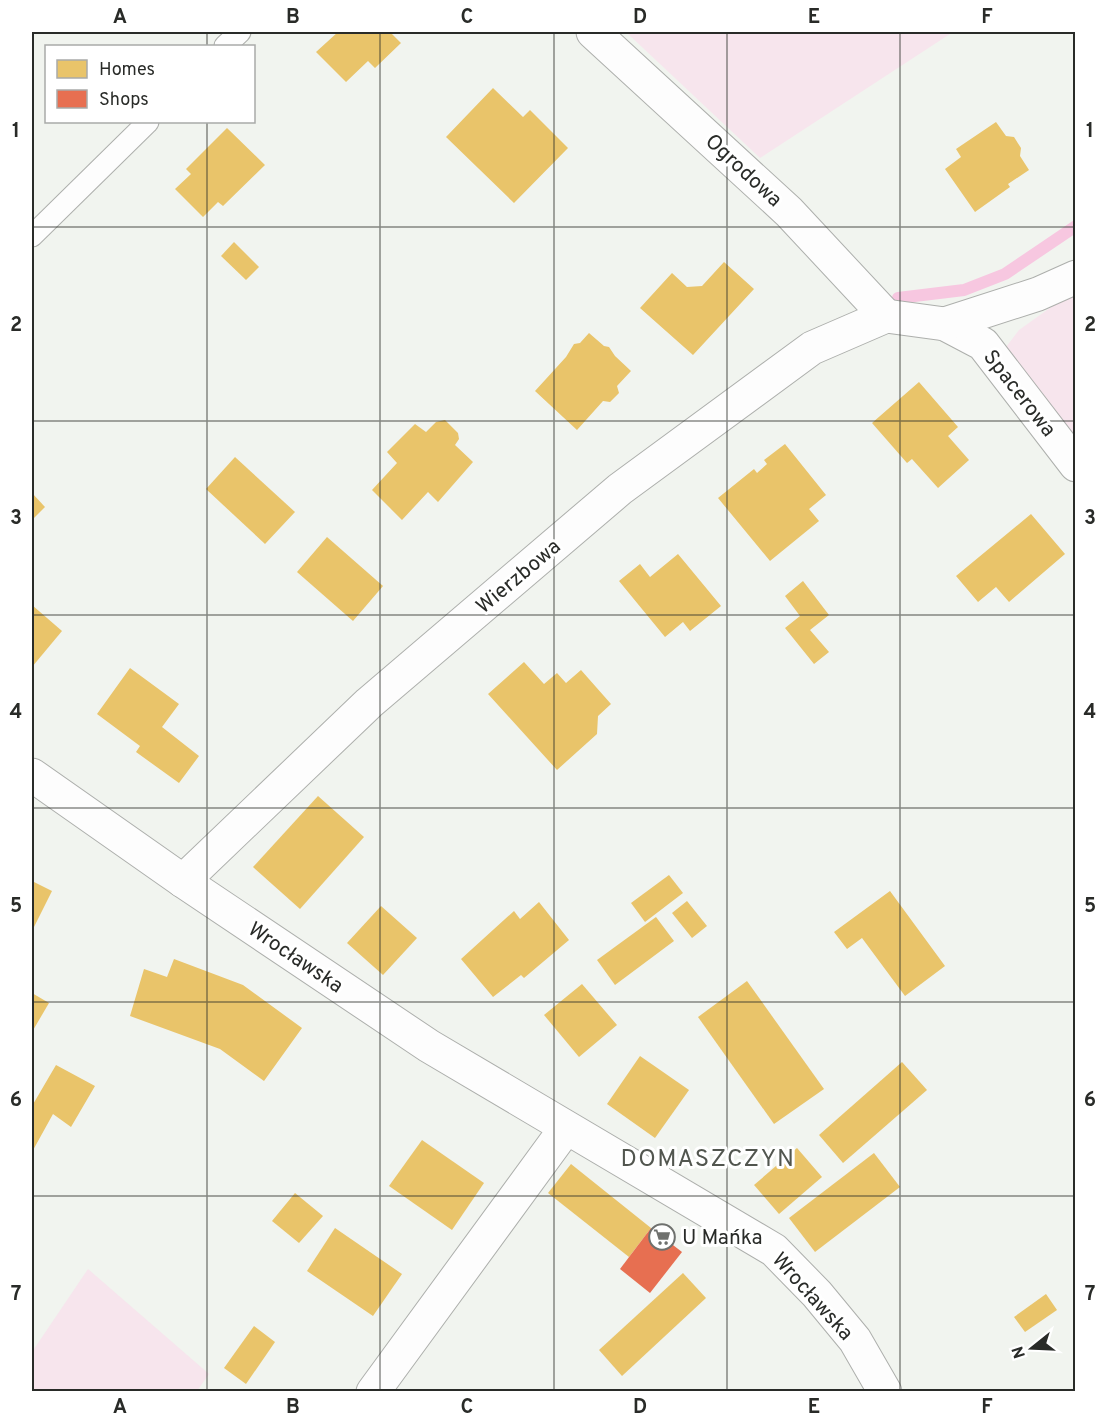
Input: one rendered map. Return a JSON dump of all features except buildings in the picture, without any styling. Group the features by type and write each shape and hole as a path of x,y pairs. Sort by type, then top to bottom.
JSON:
{"street":[{"name":"Ogrodowa","path":"593,32 789,212 886,316"},
{"path":"945,324 1038,294 1076,277"},
{"name":"Spacerowa","path":"886,316 945,324 983,344 1076,465"},
{"name":"Wierzbowa","path":"183,881 369,703 620,489 812,348 886,316"},
{"name":"Wrocławska","path":"32,775 183,881 429,1046 774,1250 817,1294 855,1340 885,1392"},
{"path":"373,1392 566,1128"}],"lane":[{"path":"226,45 240,32"},
{"path":"32,236 147,123"}],"shaded area":[{"path":"626,32 953,32 760,158"},
{"path":"1075,290 1075,445 1003,351 1019,330"},
{"path":"88,1269 209,1374 197,1391 32,1391 32,1352"}],"waterway":[{"path":"898,298 964,290 1005,274 1076,226"}],"place":[{"name":"U Mańka","path":"662,1237"}],"district":[{"name":"DOMASZCZYN","path":"708,1158"}]}
